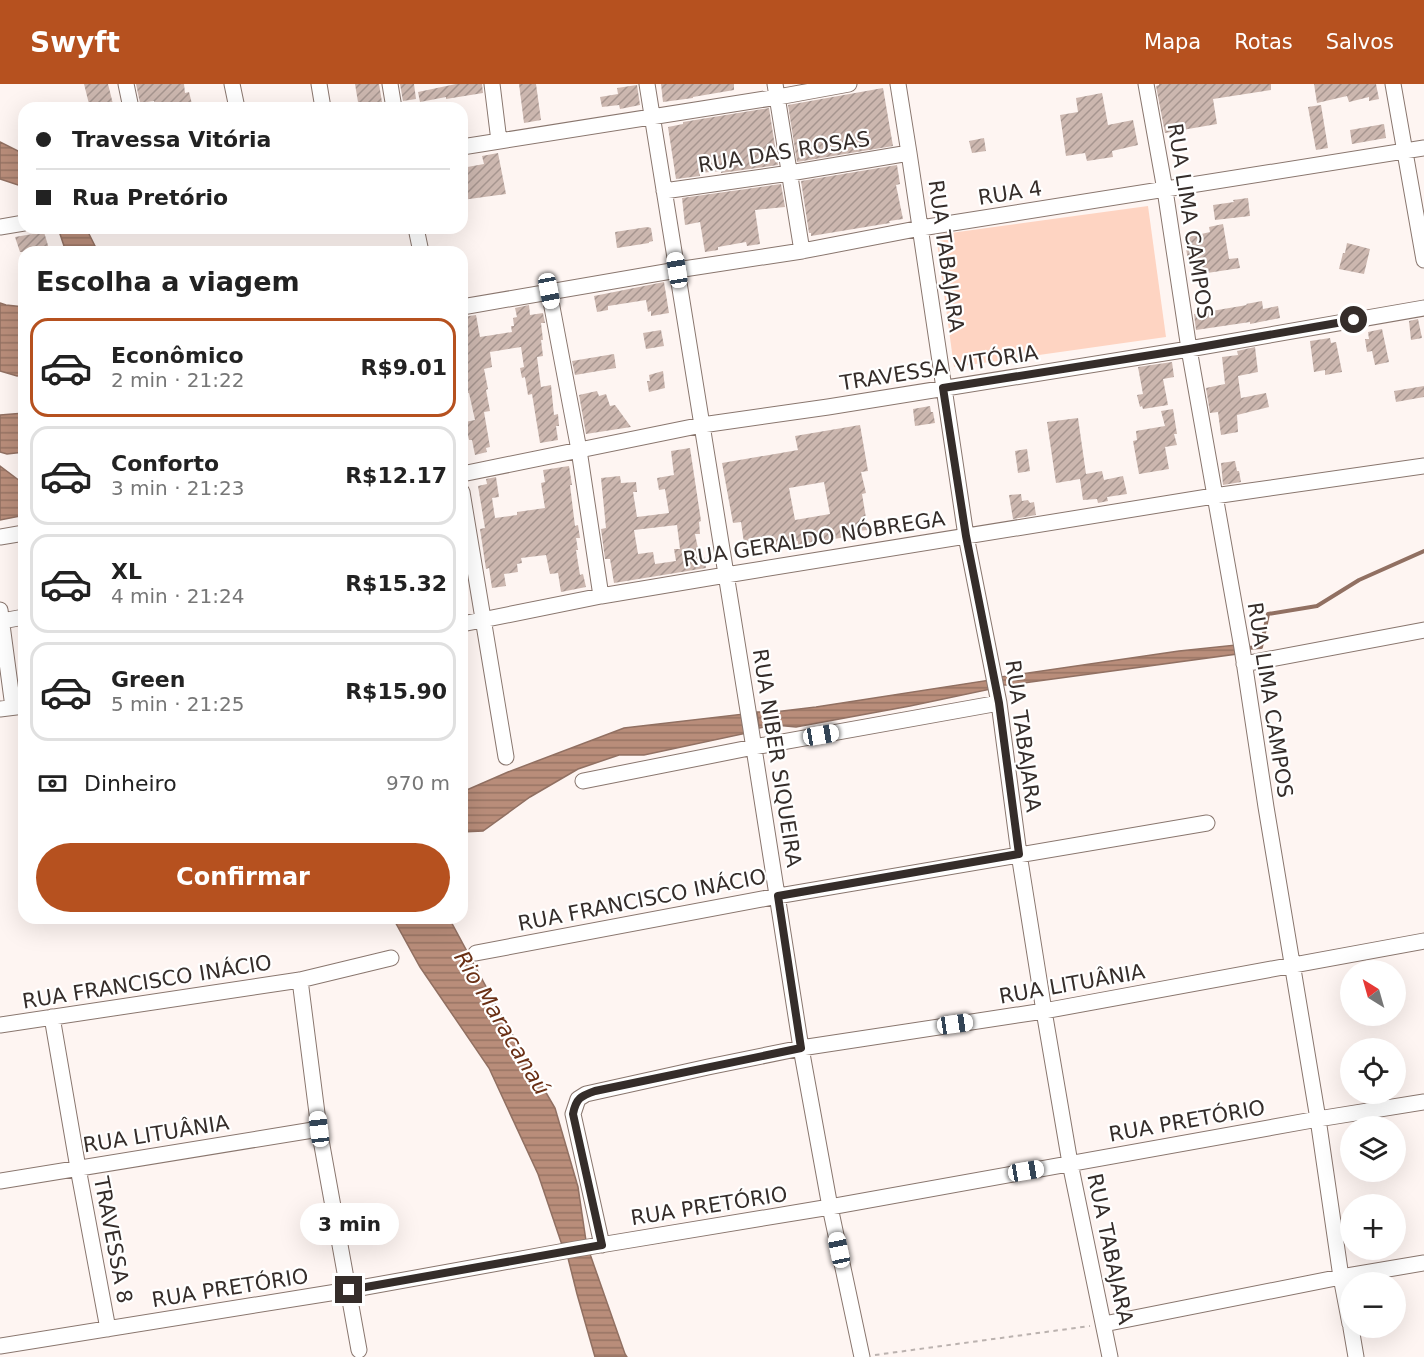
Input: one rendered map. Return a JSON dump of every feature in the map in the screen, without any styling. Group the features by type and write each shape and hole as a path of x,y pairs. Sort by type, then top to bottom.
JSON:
{"street":[{"path":"126,84 130,102"},
{"path":"232,84 236,102"},
{"path":"319,84 322,102"},
{"path":"390,84 393,102"},
{"path":"492,84 499,141"},
{"name":"RUA NIBER SIQUEIRA","path":"647,84 801,1048 830,1207 868,1356"},
{"path":"468,146 652,116 776,90 849,84"},
{"name":"RUA TABAJARA","path":"898,84 966,536 999,703 1019,854 1044,1011 1070,1163 1110,1357"},
{"name":"RUA LIMA CAMPOS","path":"1146,84 1244,664 1318,1119 1340,1272"},
{"path":"1393,84 1424,260"},
{"path":"776,90 802,251"},
{"name":"RUA 4","path":"468,306 802,251 921,228 1424,148"},
{"name":"RUA DAS ROSAS","path":"664,191 909,153"},
{"path":"0,227 18,224"},
{"path":"549,291 579,450 601,596"},
{"name":"TRAVESSA VITÓRIA","path":"468,473 702,425 1189,349 1424,308"},
{"name":"RUA GERALDO NÓBREGA","path":"468,623 726,574 1214,496 1424,466"},
{"path":"468,527 506,757"},
{"path":"0,537 18,534"},
{"path":"12,707 1,616 18,617"},
{"path":"1244,664 1424,630"},
{"path":"583,781 754,747 999,703"},
{"name":"RUA FRANCISCO INÁCIO","path":"476,953 778,896 1207,823"},
{"name":"RUA LITUÂNIA","path":"602,1245 573,1114 578,1099 586,1095 801,1048 1044,1011 1424,941"},
{"name":"RUA FRANCISCO INÁCIO","path":"0,1025 300,980 391,958"},
{"path":"300,980 319,1129 359,1350"},
{"name":"TRAVESSA 8","path":"52,1017 108,1329"},
{"name":"RUA PRETÓRIO","path":"0,1346 349,1290 1424,1102"},
{"name":"RUA LITUÂNIA","path":"0,1181 319,1129"},
{"path":"1371,1272 1424,1263"},
{"path":"1104,1324 1340,1277"},
{"name":"RUA LIMA CAMPOS","path":"1352,1338 1356,1357"}],"path":[{"path":"868,1356 1104,1324"}],"shaded area":[{"path":"1148,206 1166,337 954,367 936,235"}],"water":[{"path":"0,142 18,151 18,185 0,179"},
{"path":"60,234 89,234 95,246 64,246"},
{"path":"0,303 18,306 18,376 0,371"},
{"path":"18,414 18,453 0,452 0,415"},
{"path":"0,466 18,480 18,516 0,520"},
{"path":"1236,645 1237,654 1008,685 1002,685 1000,677 1179,651"},
{"path":"990,680 991,689 910,706 796,727 775,725 759,728 757,712 816,707"},
{"path":"744,714 747,733 644,755 619,755 578,769 530,797 483,831 468,832 468,789 624,728"},
{"name":"Rio Maracanaú","path":"396,924 452,924 555,1108 578,1187 586,1241 562,1245 538,1174 489,1068 420,967"},
{"path":"590,1254 627,1357 595,1357 568,1258"}],"building":[{"path":"84,84 108,84 112,102 88,102"},
{"path":"136,84 184,84 185,93 189,92 192,102 154,101 140,102"},
{"path":"355,84 379,84 382,102 358,102"},
{"path":"400,84 414,84 416,99 403,101"},
{"path":"456,84 482,84 483,93 420,102 418,92"},
{"path":"519,84 536,84 541,120 524,123"},
{"path":"661,84 734,84 734,90 663,102"},
{"path":"1159,84 1271,84 1271,90 1213,99 1217,124 1165,133 1156,86"},
{"path":"1314,84 1376,84 1379,99 1369,101 1369,97 1349,102 1347,96 1317,103"},
{"path":"637,85 640,105 620,109 619,105 602,107 600,97 618,94 617,88"},
{"path":"883,88 893,146 797,162 788,105"},
{"path":"1102,93 1108,125 1133,120 1138,145 1112,151 1113,157 1087,161 1085,153 1066,156 1060,115 1078,112 1076,98"},
{"path":"1321,105 1328,148 1316,150 1308,107"},
{"path":"769,108 778,165 721,173 721,171 700,173 700,176 676,179 668,127 683,124 683,122"},
{"path":"1384,124 1386,138 1352,144 1350,130"},
{"path":"984,138 986,151 972,153 969,141"},
{"path":"498,153 506,194 468,199 468,167 484,164 482,156"},
{"path":"897,165 900,184 896,185 903,219 811,236 801,181"},
{"path":"781,184 785,207 755,210 760,244 747,246 746,242 705,252 700,222 685,225 682,198"},
{"path":"1248,198 1250,216 1215,220 1213,205"},
{"path":"1223,224 1229,259 1238,258 1240,268 1194,275 1193,265 1189,265 1184,238 1210,232 1209,227"},
{"path":"651,228 653,241 617,248 615,232"},
{"path":"45,234 48,246 18,246 15,237"},
{"path":"1347,243 1370,249 1364,274 1339,269"},
{"path":"664,282 669,313 651,316 646,300 608,306 608,310 597,312 594,296"},
{"path":"1262,301 1263,309 1278,306 1280,318 1196,330 1194,314"},
{"path":"529,305 530,315 543,313 545,323 541,323 543,340 541,340 543,356 537,357 541,387 551,385 554,415 558,414 559,426 556,426 558,440 540,443 532,394 528,395 525,377 522,378 520,368 524,367 521,347 490,352 492,367 484,369 490,411 484,412 490,447 486,448 487,452 475,455 472,440 469,440 468,436 468,421 475,420 468,393 468,316 476,315 480,337 512,332 513,318 517,317 515,308"},
{"path":"1418,319 1422,338 1411,340 1409,321"},
{"path":"1382,329 1389,362 1375,365 1372,351 1367,352 1365,339 1369,339 1368,332"},
{"path":"661,330 664,346 646,349 643,333"},
{"path":"1330,338 1331,343 1336,342 1342,372 1325,375 1325,370 1314,372 1310,341"},
{"path":"1255,347 1258,372 1238,376 1241,398 1266,393 1269,407 1237,415 1238,432 1221,435 1218,412 1210,413 1206,388 1225,384 1222,357 1238,355 1237,351"},
{"path":"614,354 616,368 575,375 572,361"},
{"path":"1172,362 1174,377 1163,379 1168,405 1143,409 1142,406 1140,407 1137,395 1143,394 1138,367"},
{"path":"663,371 665,388 649,392 647,381 650,381 649,375"},
{"path":"1424,386 1424,397 1396,402 1394,391"},
{"path":"597,391 599,396 606,394 610,406 615,405 631,427 586,434 579,395"},
{"path":"930,406 935,423 915,426 913,409"},
{"path":"1173,409 1177,445 1165,447 1169,469 1139,474 1133,441 1137,440 1136,431 1165,426 1161,411"},
{"path":"1078,418 1086,474 1102,471 1104,480 1123,476 1127,494 1107,497 1108,501 1098,503 1097,499 1083,500 1080,479 1056,483 1047,422"},
{"path":"860,425 868,471 861,472 866,493 862,494 868,530 857,531 858,535 798,545 798,541 745,550 741,522 733,523 722,463 798,450 795,436","holes":["824,482 830,514 795,520 789,488"]},
{"path":"690,448 701,521 699,522 700,534 695,534 700,558 704,557 706,568 614,583 610,559 605,559 601,529 606,528 601,478 620,476 621,483 636,482 637,492 633,492 637,517 669,513 665,489 659,490 657,478 674,475 671,451","holes":["677,525 680,549 674,549 676,561 655,564 653,552 638,554 634,530"]},
{"path":"1027,449 1030,471 1018,473 1015,451"},
{"path":"1235,461 1241,482 1223,485 1221,463"},
{"path":"569,466 575,526 578,525 580,538 576,538 578,550 576,550 580,575 583,574 586,587 561,592 558,573 550,574 546,555 521,558 522,563 517,564 518,572 504,574 506,586 492,588 489,568 486,569 480,529 485,528 478,486 487,484 486,479 496,477 499,497 492,498 495,518 517,515 517,512 545,508 541,483 545,482 543,470"},
{"path":"1021,494 1022,501 1034,502 1036,515 1013,519 1009,495"}],"waterway":[{"path":"1247,648 1261,647 1268,614 1317,606 1359,580 1424,551"}],"route":[{"path":"349,1290 602,1245 573,1114 578,1099 595,1091 801,1048 778,896 1019,854 999,703 966,536 943,388 1354,320"}]}
